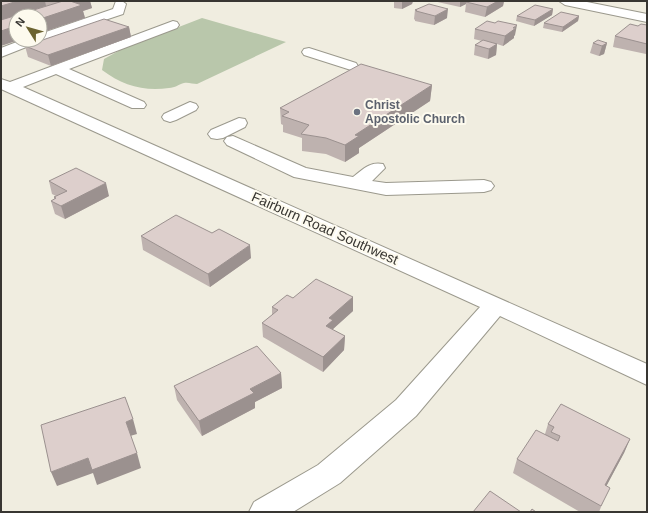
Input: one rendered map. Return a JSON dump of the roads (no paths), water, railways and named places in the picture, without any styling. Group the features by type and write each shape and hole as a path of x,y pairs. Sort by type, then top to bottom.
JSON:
{"street":[{"path":"565,1 647,18"},
{"path":"48,35 118,11 120,4"},
{"path":"6,85 56,69 173,25"},
{"path":"1,52 12,48"},
{"path":"309,52 351,66"},
{"path":"56,69 138,105"},
{"name":"Fairburn Road Southwest","path":"6,85 496,305 647,375"},
{"path":"170,117 190,107"},
{"path":"239,123 225,138 301,173 386,189 484,186"},
{"path":"357,183 376,168"},
{"path":"265,512 329,474 406,408 496,305"}],"place":[{"name":"Christ Apostolic Church","path":"357,112"}]}
